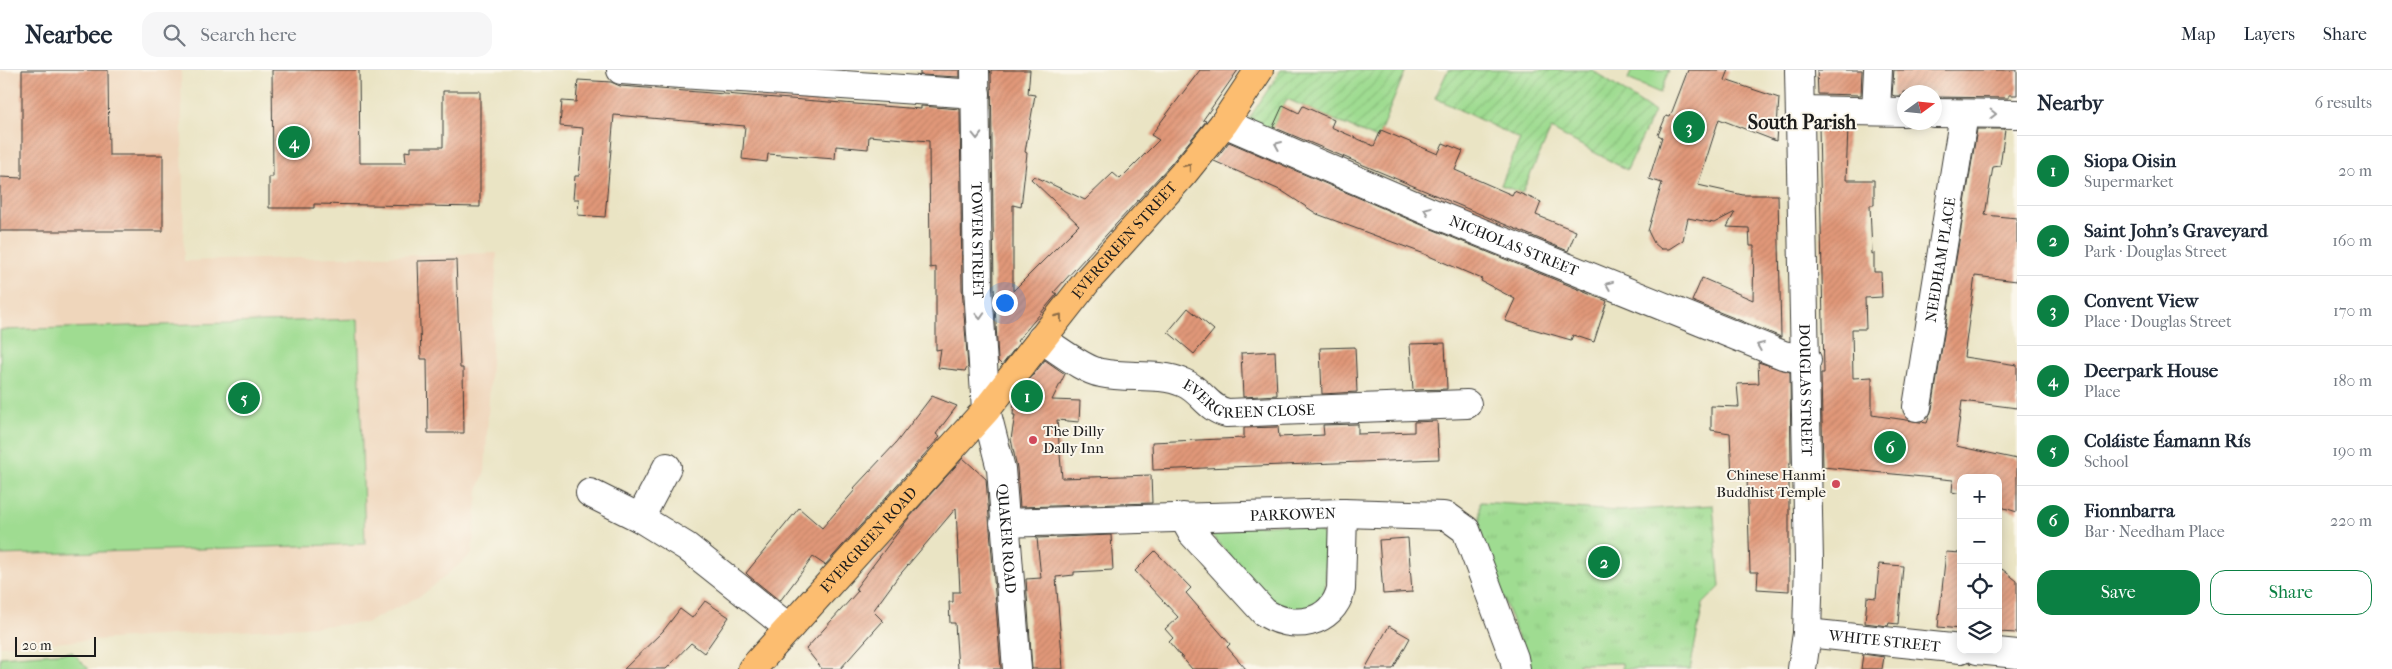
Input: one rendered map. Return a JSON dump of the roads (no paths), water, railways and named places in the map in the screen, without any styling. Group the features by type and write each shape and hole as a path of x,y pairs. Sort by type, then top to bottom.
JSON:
{"main road":[{"name":"EVERGREEN STREET","path":"986,410 1088,280 1183,174 1224,123 1258,70"},
{"name":"EVERGREEN ROAD","path":"752,669 986,410"}],"street":[{"path":"621,70 976,82"},
{"name":"DOUGLAS STREET","path":"1799,70 1806,360 1807,633 1802,669"},
{"path":"1876,112 1878,70"},
{"name":"TOWER STREET","path":"976,82 978,288 986,410"},
{"path":"1801,110 1897,112"},
{"path":"1942,113 2017,114"},
{"name":"NEEDHAM PLACE","path":"1917,407 1964,114"},
{"name":"NICHOLAS STREET","path":"1224,123 1428,211 1597,280 1783,355 1806,360"},
{"name":"EVERGREEN CLOSE","path":"1042,339 1101,373 1168,378 1186,384 1218,411 1227,413 1467,404"},
{"name":"QUAKER ROAD","path":"986,410 1000,469 1017,669"},
{"path":"640,518 667,467"},
{"path":"590,493 640,518 687,547 788,628"},
{"path":"1343,513 1443,516 1460,524 1466,530 1514,658 1516,669"},
{"name":"PARKOWEN","path":"1004,523 1183,517 1343,513 1342,589 1339,598 1322,616 1313,620 1294,624 1274,619 1264,612 1192,533 1183,517"},
{"name":"WHITE STREET","path":"1807,633 1957,649"},
{"path":"2002,652 2017,654"}],"place":[{"name":"Convent View","path":"1689,127"},
{"name":"Deerpark House","path":"294,142"},
{"name":"Siopa Oisin","path":"1027,396"},
{"name":"Coláiste Éamann Rís","path":"244,398"},
{"name":"The Dilly Dally Inn","path":"1033,440"},
{"name":"Fionnbarra","path":"1890,447"},
{"name":"Chinese Hanmi Buddhist Temple","path":"1836,484"},
{"name":"Saint John's Graveyard","path":"1604,562"}],"district":[{"name":"South Parish","path":"1802,122"}]}
